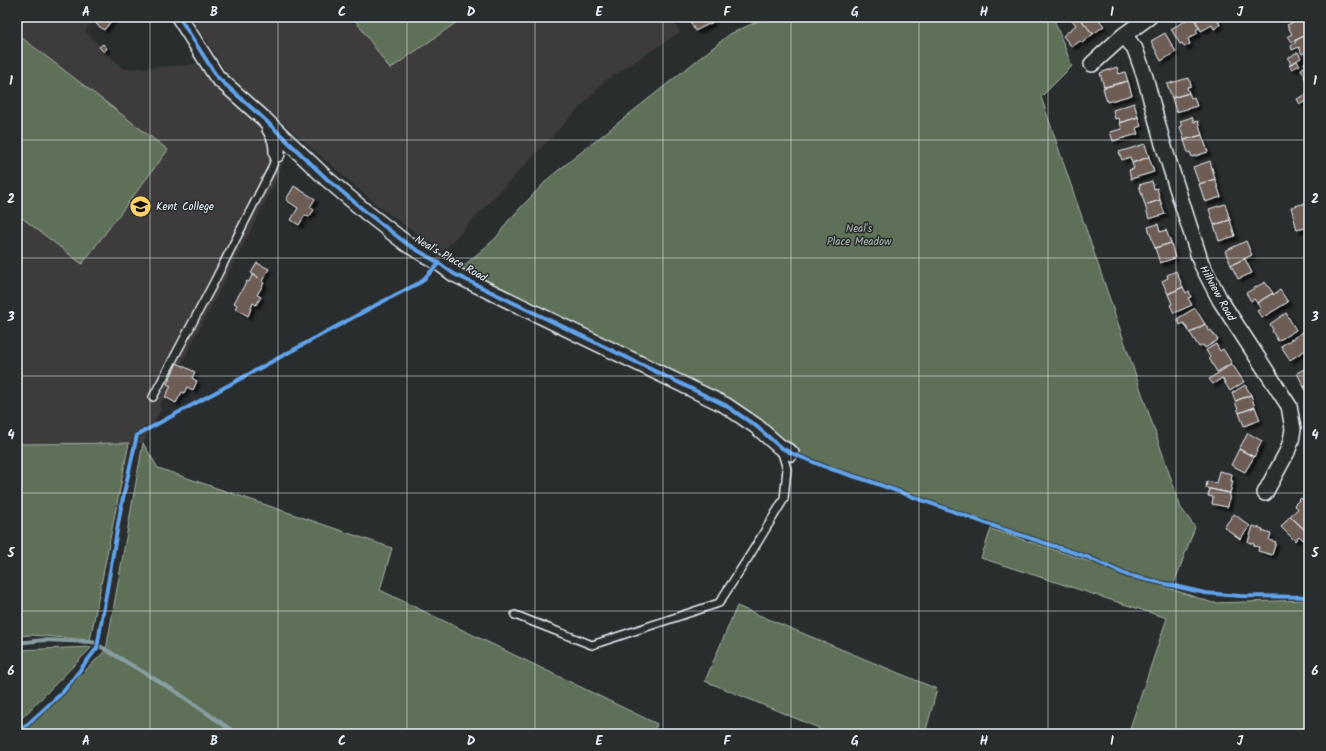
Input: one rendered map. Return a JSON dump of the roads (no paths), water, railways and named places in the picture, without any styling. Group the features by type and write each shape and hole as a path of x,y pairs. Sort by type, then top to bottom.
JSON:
{"street":[{"name":"Neal's Place Road","path":"179,17 217,77 263,118 327,179 407,244 439,263 454,274 725,406 756,426 785,450"},
{"path":"1092,64 1124,35 1148,17"},
{"name":"Hillview Road","path":"1124,35 1135,49 1145,77 1163,144 1201,263 1220,300 1289,406 1293,429 1291,441 1287,452 1264,493"},
{"name":"Neal's Place Road","path":"263,118 275,136 277,154"}],"lane":[{"name":"Neal's Place Road","path":"153,397 216,279 271,170 277,154"},
{"path":"515,615 592,645 719,603 784,499 787,469 785,450"}],"waterway":[{"path":"17,643 44,640 93,642 178,693 237,734"}],"place":[{"name":"Kent College","path":"140,206"}],"park label":[{"name":"Neal's Place Meadow","path":"859,234"}]}
